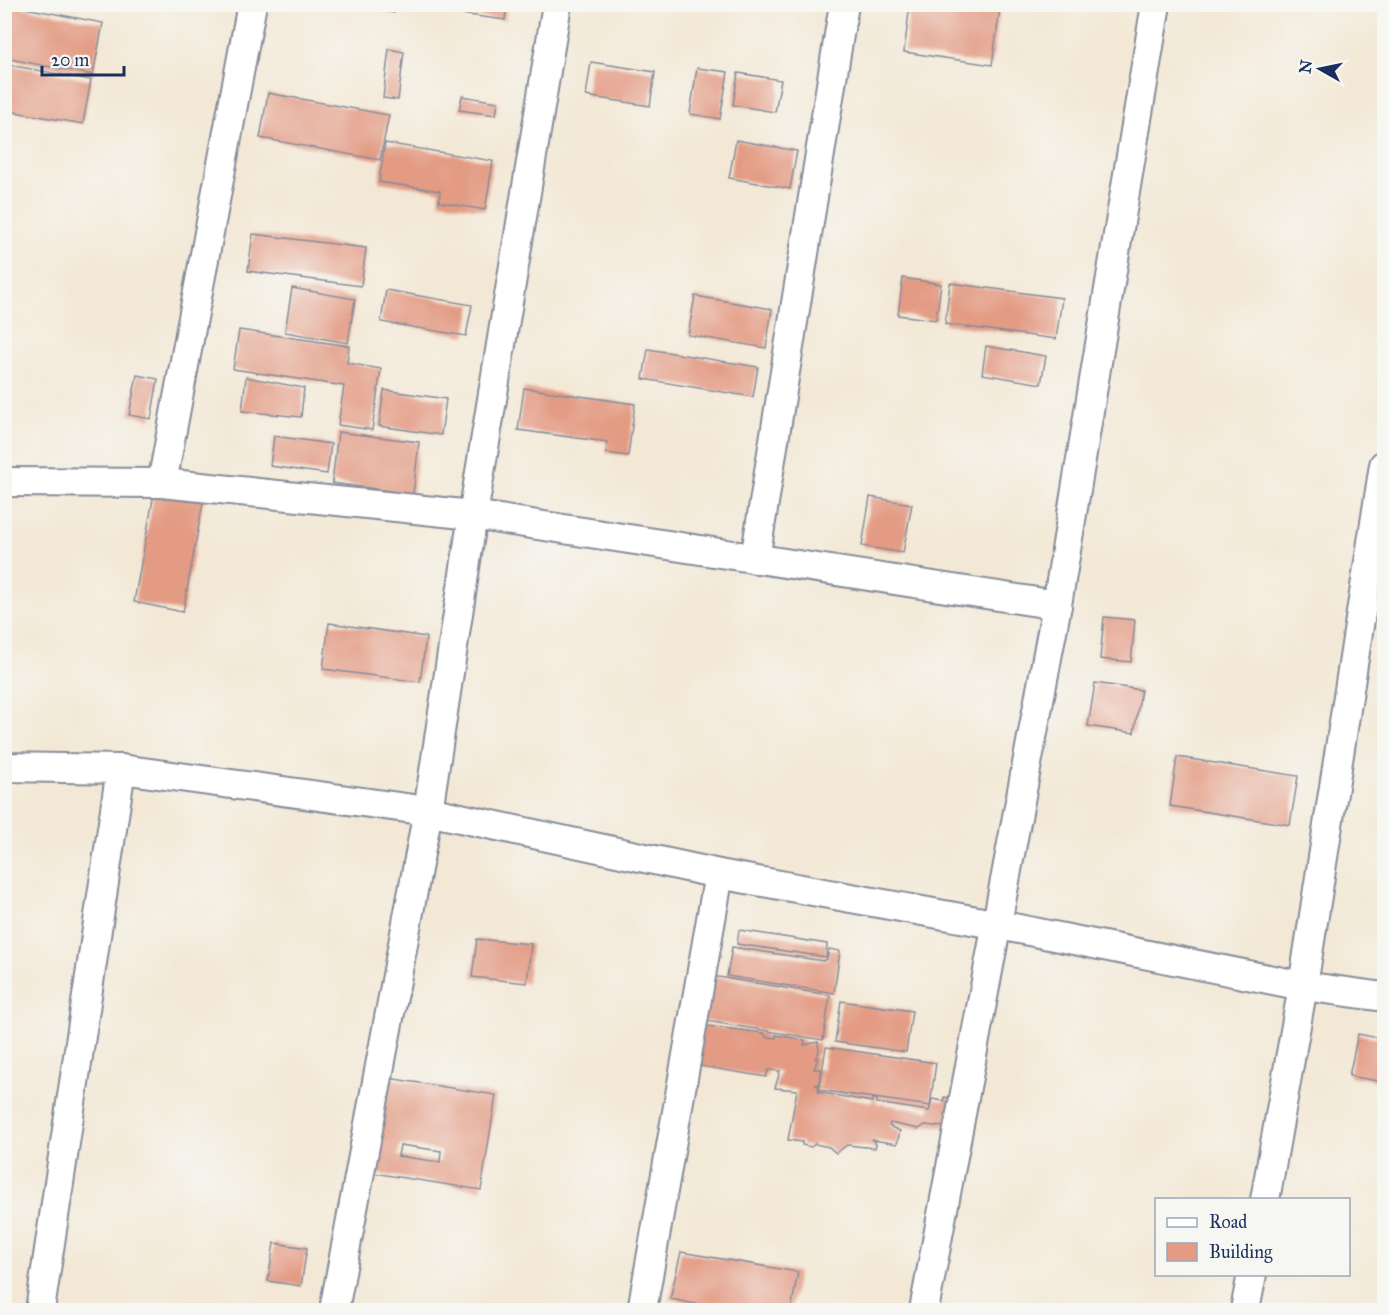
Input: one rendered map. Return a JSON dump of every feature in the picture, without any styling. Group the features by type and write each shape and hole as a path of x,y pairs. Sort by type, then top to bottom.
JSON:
{"street":[{"path":"162,483 252,4"},
{"path":"334,1311 428,811 473,515 557,4"},
{"path":"755,559 844,4"},
{"path":"924,1311 999,925 1057,605 1156,4"},
{"path":"1265,1198 1302,986 1384,465"},
{"path":"4,482 162,483 473,515 1057,605"},
{"path":"4,767 121,769 428,811 719,874 999,925 1302,986 1384,997"},
{"path":"40,1311 121,769"},
{"path":"642,1311 719,874"},
{"path":"1245,1311 1252,1276"}],"building":[{"path":"4,4 103,23 93,75 4,58"},
{"path":"347,4 396,4 394,13"},
{"path":"409,4 507,4 505,20 409,7"},
{"path":"910,4 964,4 1000,9 992,65 904,52"},
{"path":"1083,4 1114,4 1114,10"},
{"path":"389,49 404,52 398,100 383,98"},
{"path":"591,62 655,72 650,106 586,96"},
{"path":"4,64 91,80 83,124 4,110"},
{"path":"697,68 728,72 720,119 690,114"},
{"path":"738,73 781,80 775,112 733,105"},
{"path":"268,93 389,115 380,160 260,138"},
{"path":"462,96 498,102 496,115 459,110"},
{"path":"736,140 797,151 790,189 729,178"},
{"path":"385,143 493,161 485,210 439,202 440,191 379,182"},
{"path":"253,234 366,248 361,286 248,271"},
{"path":"903,278 941,284 936,320 898,315"},
{"path":"950,283 1062,298 1056,339 945,324"},
{"path":"292,288 355,299 348,343 285,332"},
{"path":"386,290 472,305 466,336 381,322"},
{"path":"695,296 772,309 766,348 688,335"},
{"path":"239,330 349,346 347,363 381,369 372,430 338,425 344,386 233,369"},
{"path":"986,346 1046,356 1041,384 982,374"},
{"path":"648,349 758,367 753,397 643,379"},
{"path":"137,375 158,379 151,419 129,415"},
{"path":"246,377 304,388 301,417 242,411"},
{"path":"524,388 635,404 628,456 606,453 607,442 518,430"},
{"path":"384,390 446,399 441,435 379,426"},
{"path":"338,432 419,442 413,494 332,483"},
{"path":"274,436 331,444 327,474 270,466"},
{"path":"155,488 204,497 183,612 134,602"},
{"path":"870,497 912,504 903,553 862,546"},
{"path":"1104,617 1135,620 1131,662 1100,659"},
{"path":"329,623 426,637 420,682 323,669"},
{"path":"1095,683 1141,690 1134,733 1088,726"},
{"path":"1177,757 1298,776 1290,825 1170,806"},
{"path":"739,930 827,944 826,957 737,944"},
{"path":"477,939 531,944 527,983 472,977"},
{"path":"732,947 823,961 827,959 829,949 840,951 834,993 727,976"},
{"path":"706,975 830,995 823,1040 699,1020"},
{"path":"841,1001 912,1011 906,1052 835,1042"},
{"path":"698,1025 764,1033 766,1037 776,1038 776,1035 805,1040 804,1045 818,1042 819,1052 815,1058 818,1058 814,1069 821,1069 819,1084 815,1085 819,1086 818,1092 872,1102 872,1099 877,1099 877,1103 929,1111 932,1099 944,1101 944,1097 951,1098 947,1124 943,1127 925,1125 919,1129 890,1123 889,1126 900,1131 897,1144 873,1140 876,1144 875,1148 847,1145 836,1153 829,1147 815,1144 811,1147 802,1145 802,1142 788,1140 797,1090 775,1088 780,1071 768,1070 766,1077 694,1065"},
{"path":"1358,1034 1384,1039 1384,1082 1349,1076"},
{"path":"826,1047 936,1063 930,1106 819,1090"},
{"path":"388,1078 496,1095 481,1190 373,1173","holes":["400,1145 441,1151 440,1162 398,1156"]},
{"path":"274,1243 307,1248 301,1286 268,1281"},
{"path":"681,1252 798,1272 791,1310 727,1310 670,1299"}]}
